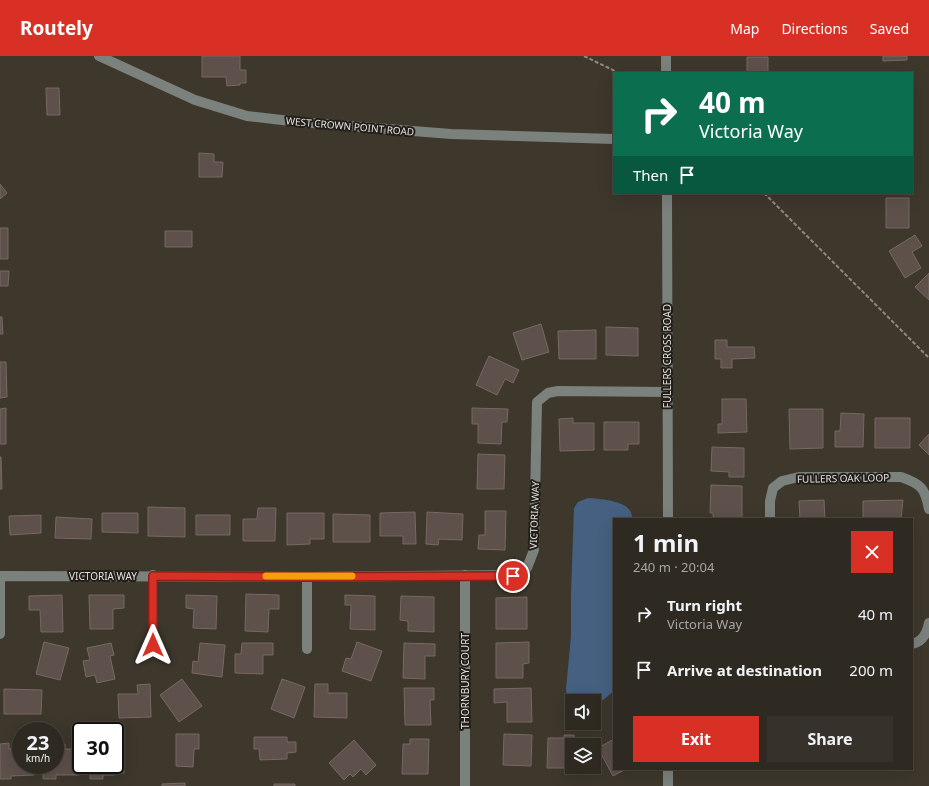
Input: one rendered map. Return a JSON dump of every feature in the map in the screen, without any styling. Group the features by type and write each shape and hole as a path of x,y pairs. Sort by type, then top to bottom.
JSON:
{"street":[{"name":"WEST CROWN POINT ROAD","path":"99,56 195,100 247,116 300,122 451,134 613,139"},
{"path":"666,56 666,72"},
{"name":"FULLERS CROSS ROAD","path":"667,194 668,518"},
{"name":"VICTORIA WAY","path":"0,576 513,576 527,568 534,550 537,402 548,393 558,391 668,392"},
{"name":"FULLERS OAK LOOP","path":"770,518 770,500 773,488 782,481 799,477 901,477 915,482 926,494 929,509"},
{"path":"0,576 0,634"},
{"path":"153,576 153,645"},
{"name":"THORNBURY COURT","path":"465,576 465,786"},
{"path":"307,577 307,649"},
{"path":"913,644 918,643 926,634 929,623"},
{"path":"668,770 668,786"}],"path":[{"path":"584,56 617,72"},
{"path":"765,194 929,358"}],"water":[{"path":"588,498 612,501 624,505 628,509 632,518 613,518 613,692 601,701 601,694 567,694 571,636 574,508 578,502"}],"building":[{"path":"202,56 240,56 240,70 246,70 246,83 227,86 226,77 202,77"},
{"path":"883,56 907,56 907,60 883,61"},
{"path":"747,57 768,57 768,72 747,72"},
{"path":"46,88 59,88 60,115 47,115"},
{"path":"199,153 214,154 214,162 223,162 222,177 199,177"},
{"path":"0,184 7,193 0,199"},
{"path":"886,198 909,198 909,228 886,228"},
{"path":"0,228 8,228 8,259 0,259"},
{"path":"165,231 192,231 192,247 165,247"},
{"path":"915,235 922,246 912,252 921,268 905,278 889,251"},
{"path":"0,271 9,271 8,286 0,286"},
{"path":"929,273 929,300 915,287"},
{"path":"0,317 2,317 3,334 0,334"},
{"path":"541,324 549,352 522,360 513,333"},
{"path":"606,327 638,328 638,356 606,355"},
{"path":"596,330 596,359 559,359 558,331"},
{"path":"715,340 727,340 727,347 754,347 755,358 732,359 732,368 721,368 721,359 715,359"},
{"path":"489,356 519,370 513,383 505,379 497,395 476,385"},
{"path":"0,362 6,362 7,397 0,398"},
{"path":"722,399 746,399 747,432 718,433 718,424 722,424"},
{"path":"6,408 6,444 0,444 0,409"},
{"path":"472,408 508,409 507,422 502,422 501,444 478,443 478,424 472,424"},
{"path":"789,409 823,409 823,448 790,449"},
{"path":"841,413 864,414 863,447 835,447 835,431 840,431"},
{"path":"573,418 573,423 594,423 594,450 560,451 559,419"},
{"path":"875,418 910,418 910,448 875,448"},
{"path":"604,422 639,422 639,444 628,444 628,450 604,450"},
{"path":"929,434 929,455 919,445"},
{"path":"712,447 744,448 744,477 729,477 729,472 711,471"},
{"path":"478,454 505,455 504,489 477,489"},
{"path":"1,457 2,489 0,489"},
{"path":"711,485 742,486 742,518 713,518 713,513 710,513"},
{"path":"824,500 825,518 800,518 799,501"},
{"path":"903,500 901,518 863,518 863,501"},
{"path":"148,507 185,508 185,537 148,536"},
{"path":"258,508 276,508 275,541 243,541 243,519 257,519"},
{"path":"485,511 506,511 505,550 478,549 479,535 485,535"},
{"path":"415,512 416,544 403,544 403,536 380,536 380,513"},
{"path":"427,512 463,514 462,540 439,539 438,545 426,544"},
{"path":"102,513 138,513 138,533 102,532"},
{"path":"287,513 324,513 324,539 310,539 310,544 287,545"},
{"path":"333,514 370,515 370,542 333,542"},
{"path":"41,515 41,533 10,535 9,516"},
{"path":"196,515 230,515 230,535 196,535"},
{"path":"56,517 92,519 91,539 55,538"},
{"path":"246,594 279,595 279,609 269,609 268,632 245,631"},
{"path":"62,595 63,632 41,632 40,610 29,610 29,596"},
{"path":"89,595 124,595 124,608 113,609 113,629 90,629"},
{"path":"186,595 217,596 216,629 193,628 194,609 186,608"},
{"path":"345,595 375,596 375,630 350,629 351,605 345,605"},
{"path":"401,596 434,597 434,632 408,631 408,621 400,620"},
{"path":"527,597 527,629 496,629 496,598"},
{"path":"44,642 69,648 60,680 36,674"},
{"path":"357,642 382,651 371,681 342,671 346,658 351,659"},
{"path":"529,642 529,663 523,664 523,678 496,678 496,643"},
{"path":"111,643 114,655 110,656 115,679 97,683 95,675 86,677 83,661 90,660 87,648"},
{"path":"200,643 225,645 222,677 192,673 193,661 198,662"},
{"path":"242,643 273,643 273,655 263,655 263,674 235,673 235,654 241,654"},
{"path":"404,643 435,644 435,656 425,656 425,679 403,678"},
{"path":"182,679 202,706 179,722 160,695"},
{"path":"282,679 305,687 294,718 271,709"},
{"path":"150,684 151,717 119,718 118,694 138,694 137,685"},
{"path":"315,684 328,684 328,693 347,693 347,718 314,717"},
{"path":"404,688 434,688 434,700 430,700 431,725 405,725"},
{"path":"531,688 532,722 507,722 507,702 494,703 494,689"},
{"path":"4,689 42,690 41,714 4,714"},
{"path":"176,734 199,734 199,749 194,749 193,767 176,766"},
{"path":"504,734 532,735 531,766 503,765"},
{"path":"564,735 574,735 574,738 565,738 565,768 547,768 548,738 564,738"},
{"path":"254,737 287,737 287,742 296,742 296,752 287,753 287,759 260,760 259,749 254,749"},
{"path":"410,739 429,739 428,774 402,774 403,744 410,744"},
{"path":"354,740 376,765 366,775 361,769 353,777 350,774 344,780 329,763"},
{"path":"613,740 613,770 624,770 613,776 601,754 601,746"},
{"path":"9,743 9,749 12,749 12,774 34,775 11,776 11,779 0,779 0,744"},
{"path":"64,744 65,749 72,749 72,774 79,775 56,775 56,779 43,779 43,774 64,774"},
{"path":"90,774 114,774 103,775 103,779 90,779"},
{"path":"185,783 185,786 162,786 162,784"},
{"path":"274,784 295,784 295,786 274,786"}],"slow traffic":[{"path":"266,576 352,576"}],"route":[{"path":"153,645 153,576 513,576"}]}
